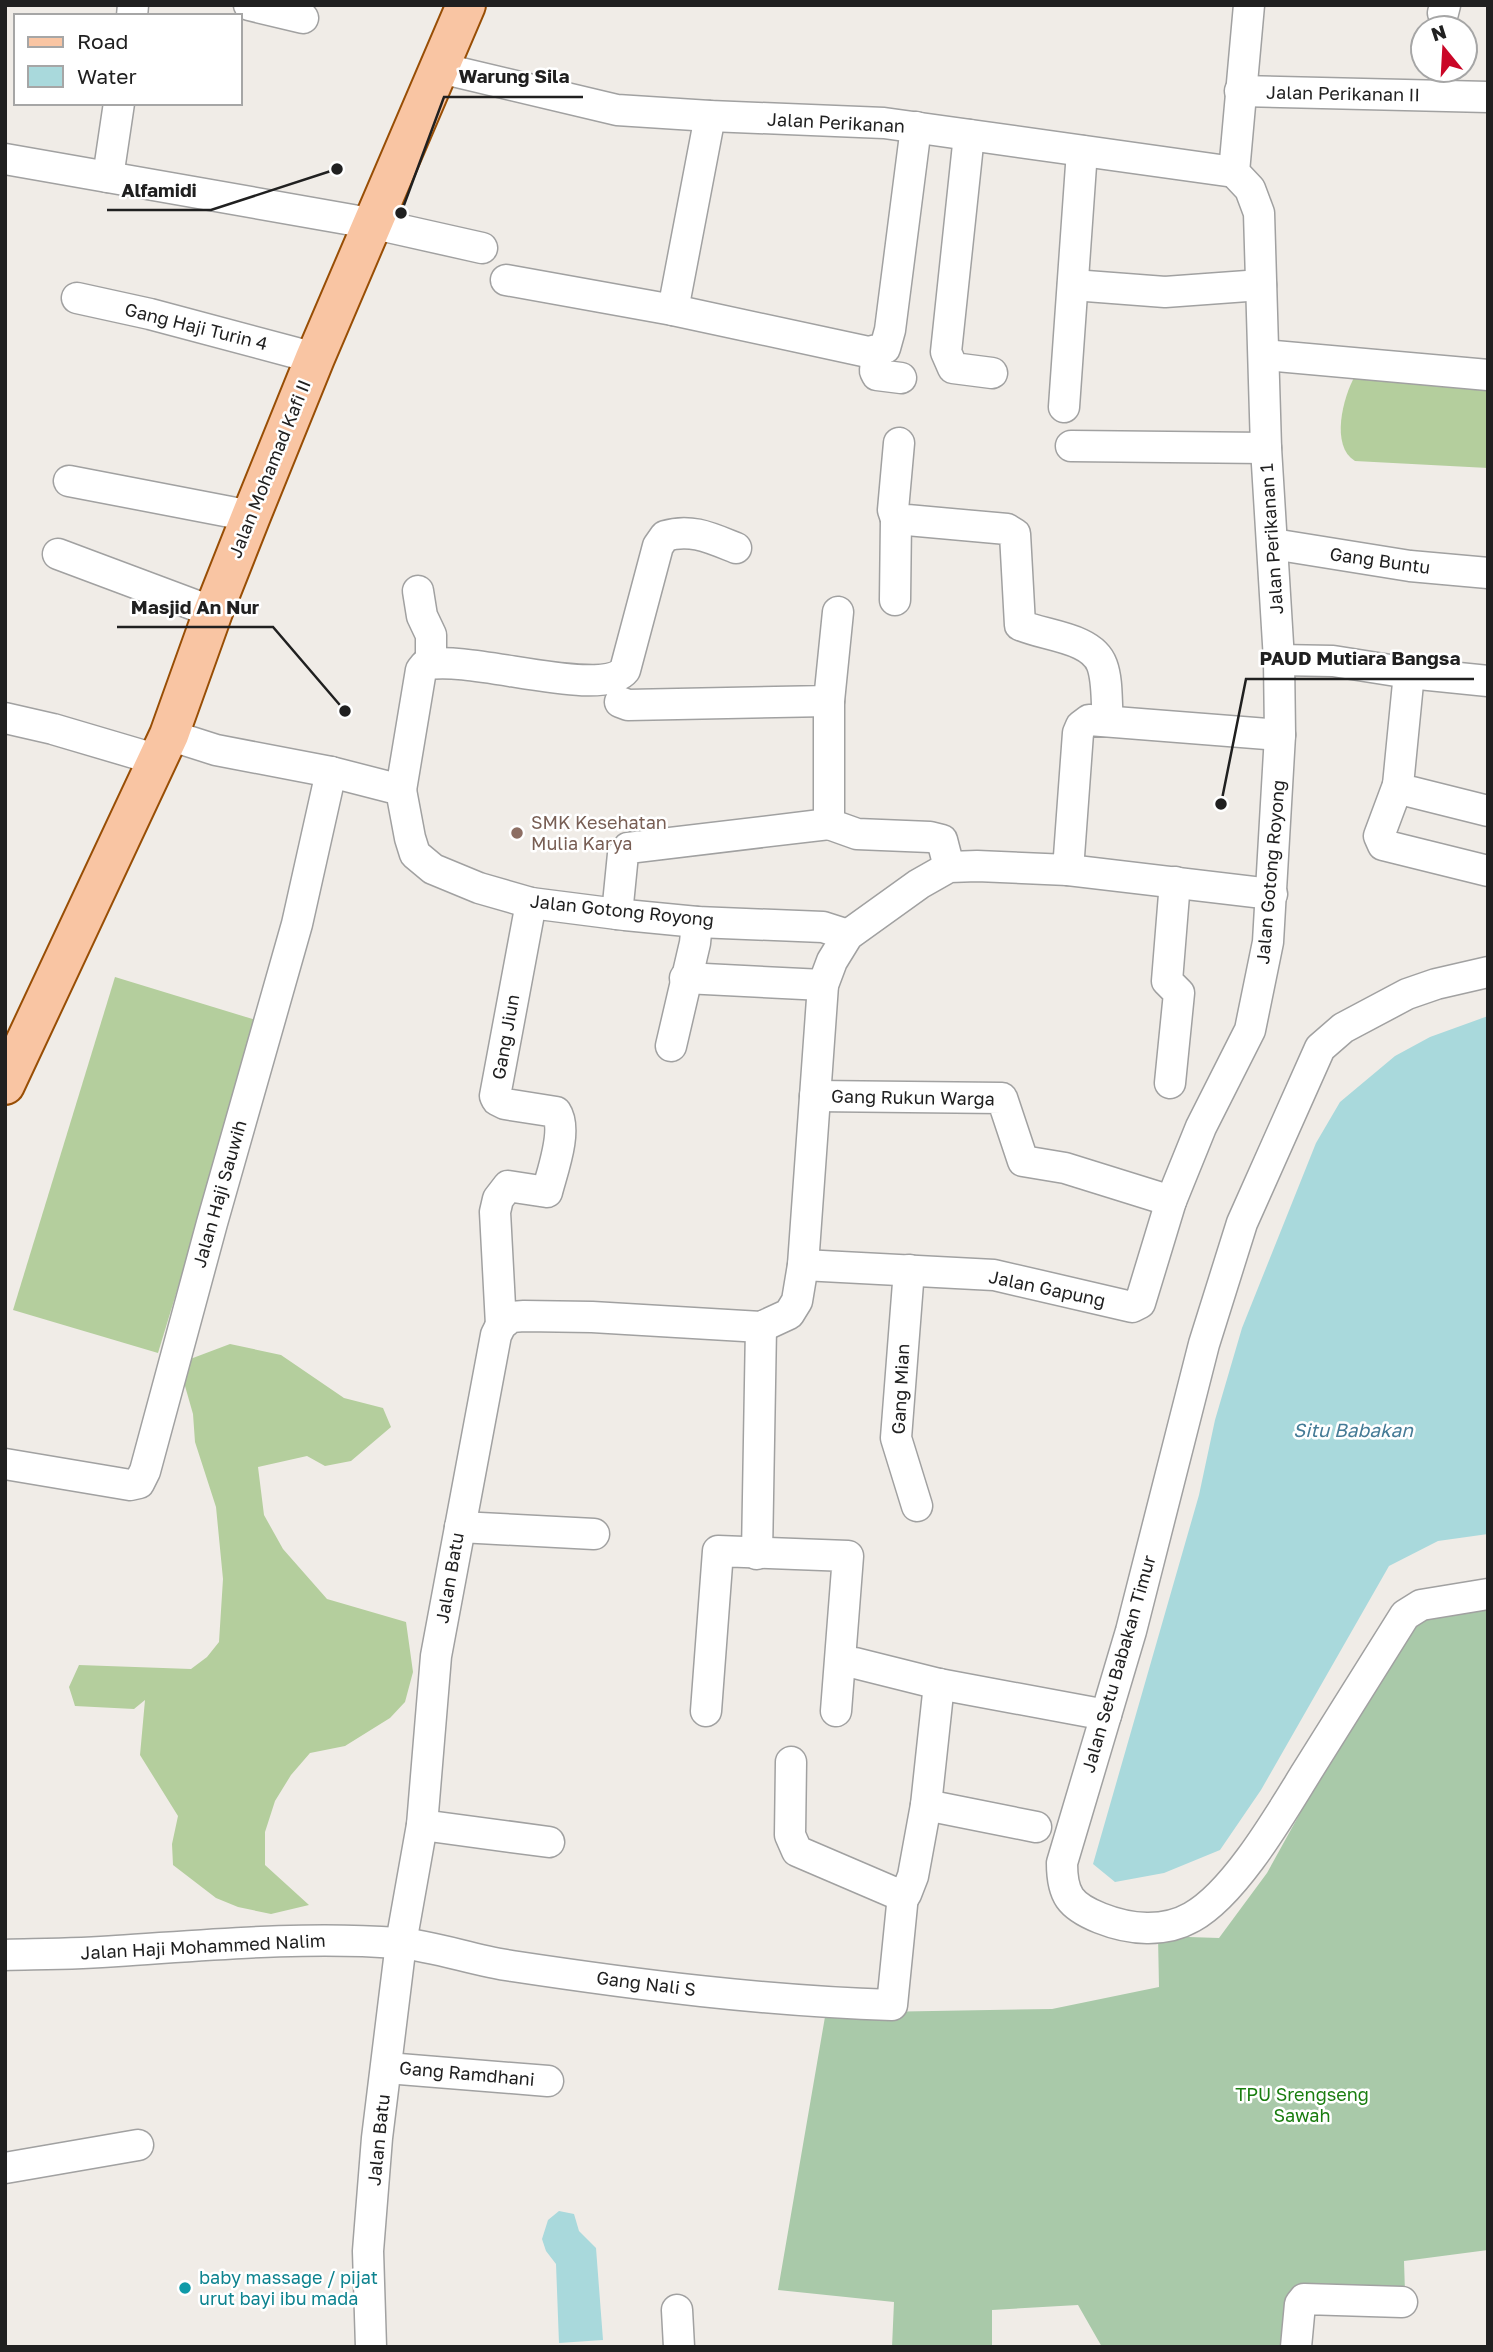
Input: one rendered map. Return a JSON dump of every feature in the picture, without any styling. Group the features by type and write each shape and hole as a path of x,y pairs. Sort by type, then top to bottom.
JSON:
{"main road":[{"name":"Jalan Mohamad Kafi II","path":"5,1085 171,745 213,612 316,358 394,228 455,72 466,5"}],"street":[{"path":"249,5 303,18"},
{"path":"1234,172 1249,5"},
{"name":"Jalan Perikanan","path":"455,72 617,110 884,122 1234,172"},
{"name":"Jalan Perikanan II","path":"1240,91 1488,97"},
{"path":"108,177 118,105"},
{"path":"673,310 709,116"},
{"path":"506,280 673,310 868,352 877,351 885,348 890,330 916,127"},
{"path":"969,135 946,352 953,368 992,373"},
{"path":"1064,407 1082,151"},
{"path":"5,159 394,228 482,248"},
{"name":"Jalan Perikanan 1","path":"1234,172 1250,189 1259,213 1266,448 1279,660 1280,735"},
{"path":"1073,285 1165,292 1261,285"},
{"name":"Gang Haji Turin 4","path":"77,298 150,314 316,358"},
{"path":"877,351 877,375 901,378"},
{"path":"1264,355 1488,375"},
{"path":"895,600 894,510 899,443"},
{"path":"1071,446 1266,448"},
{"path":"69,481 251,516"},
{"path":"896,519 1007,529 1015,534 1020,625 1095,651 1103,666 1108,720"},
{"path":"5,718 53,729 216,750 331,772 401,790 421,670 425,664 446,662 508,668 584,681 618,677 625,670 658,547 665,536 687,532 703,534 736,548"},
{"name":"Gang Buntu","path":"1273,544 1410,566 1488,573"},
{"path":"58,554 213,612"},
{"path":"418,591 422,616 431,635 431,663"},
{"path":"829,824 829,701 838,612"},
{"path":"1279,660 1334,661 1409,673 1488,681"},
{"path":"1409,673 1398,785 1379,836 1383,845 1488,871"},
{"path":"620,702 628,705 829,701"},
{"path":"1068,870 1077,733 1088,720 1280,735"},
{"name":"Jalan Gotong Royong","path":"1171,1201 1201,1126 1250,1030 1268,942 1280,735"},
{"name":"Jalan Haji Sauwih","path":"5,1464 130,1485 139,1483 145,1471 297,924 331,772"},
{"path":"1398,785 1404,792 1488,811"},
{"name":"Jalan Gotong Royong","path":"401,790 415,854 433,869 479,888 531,902 617,914 697,922 822,927 848,935"},
{"path":"617,914 623,854 628,848 829,824 857,834 930,837 942,840 949,867"},
{"path":"501,1325 511,1317 544,1316 761,1327 789,1314 797,1301 803,1265 823,985 832,961 848,935 919,884 949,867 1068,870 1272,894"},
{"path":"1170,1083 1179,993 1167,981 1175,882"},
{"name":"Gang Jiun","path":"501,1325 495,1212 498,1199 508,1186 547,1192 558,1152 560,1122 556,1112 513,1106 497,1100 495,1096 531,902"},
{"path":"671,1046 695,943 697,922"},
{"name":"Jalan Setu Babakan Timur","path":"1488,972 1436,984 1408,995 1343,1028 1320,1048 1242,1223 1204,1344 1131,1630 1062,1863 1064,1888 1071,1902 1084,1912 1112,1923 1146,1929 1179,1924 1219,1898 1270,1831 1405,1615 1421,1605 1488,1594"},
{"path":"685,978 823,985"},
{"name":"Gang Rukun Warga","path":"815,1096 1002,1098 1023,1161 1065,1168 1171,1201"},
{"name":"Jalan Gapung","path":"803,1265 994,1275 1132,1307 1140,1303 1171,1201"},
{"name":"Gang Mian","path":"909,1270 896,1438 917,1506"},
{"name":"Jalan Batu","path":"371,2347 368,2251 377,2138 401,1943 422,1825 436,1656 496,1335 501,1325"},
{"path":"757,1553 761,1327"},
{"path":"460,1527 594,1534"},
{"path":"706,1711 718,1551 849,1556 836,1711"},
{"path":"855,1663 939,1684 1106,1715"},
{"path":"791,1762 790,1835 797,1852 903,1895 908,1891 913,1877 926,1805 939,1684"},
{"path":"926,1805 1036,1827"},
{"path":"422,1825 549,1842"},
{"name":"Gang Nali S","path":"401,1943 510,1966 641,1985 817,2003 892,2006 903,1895"},
{"name":"Jalan Haji Mohammed Nalim","path":"5,1955 343,1940 401,1943"},
{"name":"Gang Ramdhani","path":"387,2067 548,2081"},
{"path":"5,2168 138,2144"},
{"path":"1296,2347 1300,2304 1304,2299 1402,2302"},
{"path":"677,2310 679,2347"}],"green space":[{"path":"1355,376 1488,384 1488,468 1355,461 1347,454 1343,444 1341,421 1346,396"},
{"path":"115,977 259,1021 158,1353 13,1310"},
{"path":"230,1344 281,1355 344,1398 383,1408 391,1427 351,1461 325,1466 307,1456 258,1467 264,1515 283,1549 327,1599 406,1622 413,1672 405,1702 390,1718 345,1746 310,1753 291,1775 275,1801 265,1832 265,1865 309,1905 271,1914 238,1907 216,1898 173,1865 172,1844 178,1816 140,1755 145,1700 134,1709 75,1706 69,1687 79,1665 191,1669 207,1657 219,1642 223,1579 216,1507 195,1442 193,1414 185,1386 185,1361"},
{"name":"TPU Srengseng Sawah","path":"1488,1606 1488,2250 1404,2261 1405,2292 1286,2298 1289,2347 1102,2347 1078,2305 992,2310 992,2347 892,2347 894,2302 778,2290 826,2011 1052,2009 1159,1987 1158,1936 1219,1938 1267,1873 1398,1636 1429,1613"}],"water":[{"name":"Situ Babakan","path":"1488,1016 1488,1534 1438,1541 1389,1566 1261,1790 1220,1850 1164,1873 1115,1882 1093,1864 1199,1495 1215,1420 1242,1328 1316,1143 1340,1102 1395,1056 1430,1037"},
{"path":"559,2211 574,2214 579,2231 596,2248 603,2340 559,2343 556,2264 546,2251 542,2239 548,2220"}],"place":[{"name":"Alfamidi","path":"337,169"},
{"name":"Warung Sila","path":"401,213"},
{"name":"Masjid An Nur","path":"345,711"},
{"name":"PAUD Mutiara Bangsa","path":"1221,804"},
{"name":"SMK Kesehatan Mulia Karya","path":"517,833"},
{"name":"baby massage / pijat urut bayi ibu mada","path":"185,2288"}]}
